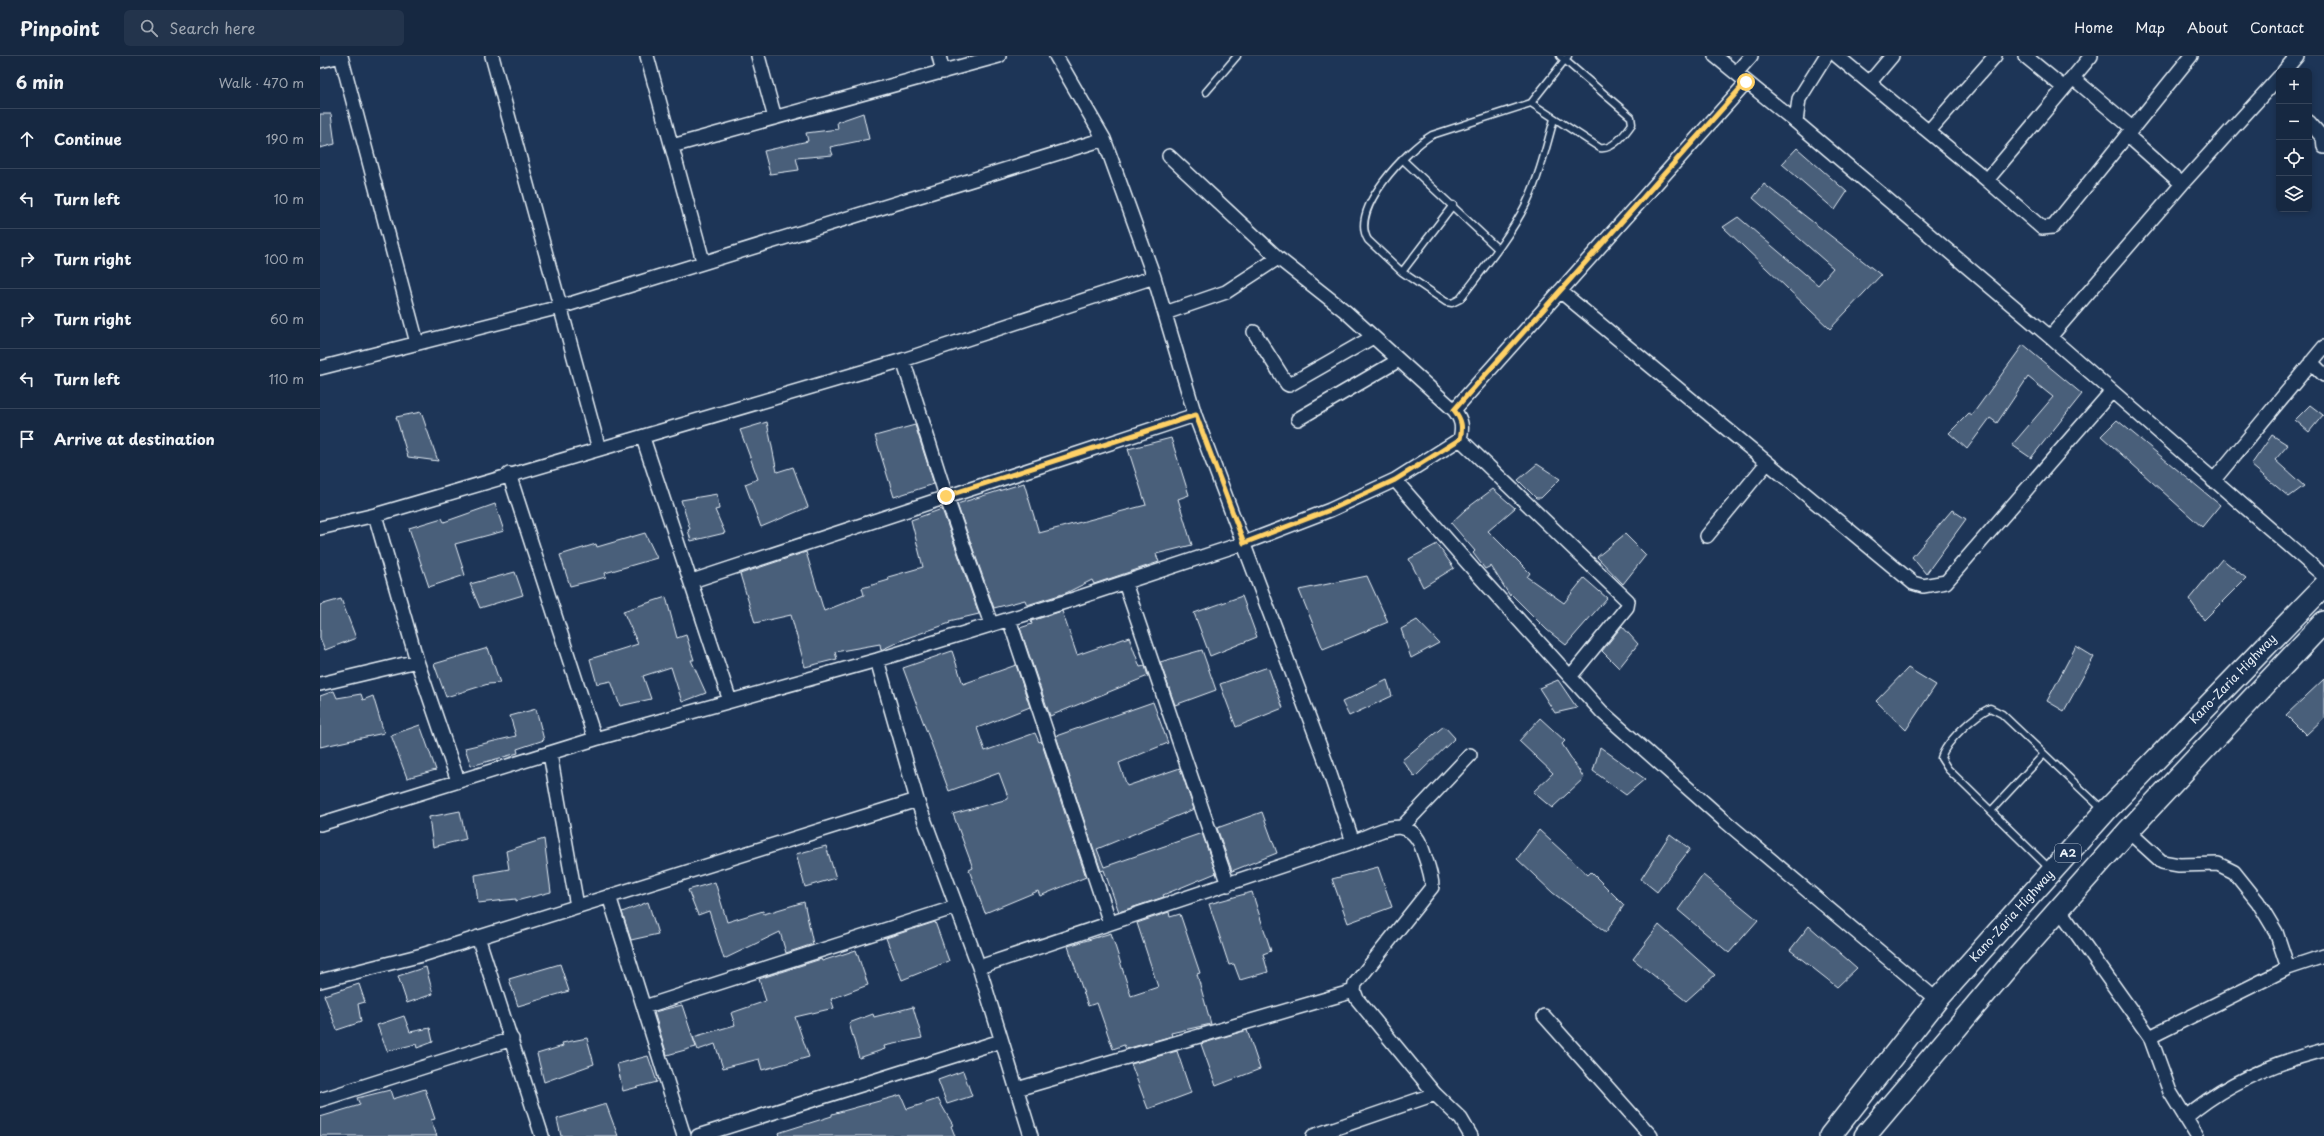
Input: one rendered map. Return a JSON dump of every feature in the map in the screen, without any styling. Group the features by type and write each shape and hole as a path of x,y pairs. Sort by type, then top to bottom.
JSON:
{"highway":[{"name":"Kano-Zaria Highway","path":"1830,1136 1937,1000 2052,871 2105,812 2324,586"},
{"name":"A2","path":"1865,1136 2059,909 2128,831 2324,622"}],"street":[{"path":"320,61 341,56 417,343"},
{"path":"492,56 599,449"},
{"path":"647,56 703,261"},
{"path":"758,56 775,118"},
{"path":"939,56 943,72"},
{"path":"672,146 999,56"},
{"path":"1056,56 1104,139 1154,277 1196,415 1327,765 1353,842"},
{"path":"1715,56 1796,122 2050,337 2324,576"},
{"path":"1736,73 1751,56"},
{"path":"1796,122 1799,99 1826,56"},
{"path":"1837,56 1987,180 2042,228 2053,227 2191,56"},
{"path":"1870,82 1892,56"},
{"path":"1929,132 1995,56"},
{"path":"2025,56 2069,83 2130,132 2182,184"},
{"path":"1987,180 2091,56"},
{"path":"2287,68 2297,56"},
{"path":"1454,410 1746,82"},
{"path":"2050,337 2182,184 2276,84"},
{"path":"2312,126 2324,141"},
{"path":"320,368 560,307 703,261 1104,139"},
{"path":"320,824 595,739 877,660 1125,583 1244,543 1330,510 1395,480 1460,439 1463,429 1460,418 1454,410 1345,311 1278,258 1169,156"},
{"path":"1165,313 1226,292 1278,258"},
{"path":"320,528 375,515 509,474 643,438 903,360 1154,277"},
{"path":"1560,291 1913,583 1924,586 1934,586 1946,582 2112,391"},
{"path":"1254,332 1289,385 1373,337"},
{"path":"2214,481 2324,347"},
{"path":"903,360 946,496 991,624"},
{"path":"1298,419 1399,360"},
{"path":"2311,362 2324,375"},
{"path":"692,581 946,496 1196,415"},
{"path":"643,438 692,581 730,701"},
{"path":"1460,439 1628,602 1627,607 1570,677"},
{"path":"1707,536 1767,462"},
{"path":"509,474 595,739"},
{"path":"1395,480 1602,712 1726,822 1937,1000"},
{"path":"375,515 417,661 458,781"},
{"path":"1125,583 1228,885"},
{"path":"1009,619 1110,923"},
{"path":"877,660 917,800 979,967 1031,1136"},
{"path":"320,684 417,661"},
{"path":"550,754 577,906"},
{"path":"1402,827 1470,755"},
{"path":"320,981 422,955 917,800"},
{"path":"979,967 1228,885 1394,827 1402,827 1416,834 1421,844 1430,872 1432,887 1355,984 1354,991 1357,1000 1435,1094 1461,1119 1471,1136"},
{"path":"2128,831 2162,862 2179,865 2218,864 2234,872 2258,902 2276,932 2288,968"},
{"path":"609,896 684,1136"},
{"path":"644,1007 956,907"},
{"path":"2059,909 2150,1037 2170,1092 2197,1136"},
{"path":"478,938 512,1039 542,1136"},
{"path":"2150,1037 2288,968 2324,956"},
{"path":"1017,1089 1354,991"},
{"path":"1544,1016 1651,1136"},
{"path":"320,1100 512,1039"},
{"path":"698,1136 1002,1041"},
{"path":"2185,1118 2206,1099 2228,1086 2263,1070 2324,1050"},
{"path":"1313,1136 1339,1132 1435,1094"}],"lane":[{"path":"1206,92 1237,56"},
{"path":"1531,103 1600,148 1606,149 1627,132 1632,124 1631,117 1564,57 1531,103 1432,135 1417,144 1402,159 1381,185 1370,204 1365,223 1365,235 1368,240 1402,272 1446,302 1452,303 1460,299 1498,249 1526,205 1535,184 1554,119"},
{"path":"1402,159 1453,205 1498,249"},
{"path":"1402,272 1453,205"},
{"path":"2052,871 1948,769 1941,758 1944,748 1980,713 1990,708 2002,714 2105,812"},
{"path":"1992,811 2044,754"}],"building":[{"path":"863,113 869,139 830,147 833,155 796,158 799,170 770,174 764,151 808,141 806,133 838,129 837,122"},
{"path":"320,114 331,114 335,144 320,148"},
{"path":"1797,148 1847,192 1835,210 1782,164"},
{"path":"1764,184 1881,275 1830,329 1723,227 1738,217 1818,285 1833,268 1753,198"},
{"path":"2023,345 2082,394 2031,458 2012,445 2053,397 2028,377 1997,423 1990,418 1967,449 1949,433 1969,413 1972,415"},
{"path":"2310,405 2323,415 2309,432 2295,420"},
{"path":"421,412 438,461 408,457 396,417"},
{"path":"2117,420 2220,505 2202,527 2101,436"},
{"path":"767,422 777,472 793,467 808,507 761,527 745,484 758,479 740,430"},
{"path":"915,425 934,484 894,497 875,436"},
{"path":"2272,435 2288,445 2275,460 2304,486 2289,497 2251,465"},
{"path":"1171,438 1189,495 1178,499 1192,545 1156,554 1159,562 1094,584 1092,580 1066,593 1027,605 1025,600 994,608 957,504 1024,483 1039,533 1146,505 1128,449"},
{"path":"1537,464 1560,479 1541,498 1536,498 1518,480"},
{"path":"1493,489 1515,508 1488,531 1530,573 1527,577 1564,603 1584,578 1607,598 1566,645 1547,630 1511,594 1510,596 1491,566 1485,569 1473,553 1475,551 1451,523 1466,509"},
{"path":"717,494 719,509 715,510 725,533 691,541 688,530 690,529 681,500"},
{"path":"495,504 504,531 455,544 465,575 429,587 409,528 442,518 444,522"},
{"path":"942,509 979,614 949,621 950,623 907,638 881,650 880,644 835,652 837,659 805,667 791,615 755,623 740,574 806,552 824,611 864,595 862,588 889,580 888,577 923,567 911,520"},
{"path":"1952,510 1966,519 1926,574 1912,557"},
{"path":"645,533 657,558 605,573 606,577 570,586 560,555 596,544 597,547"},
{"path":"1625,534 1646,555 1623,584 1597,557"},
{"path":"1437,544 1454,568 1423,587 1409,559"},
{"path":"2222,559 2246,578 2204,620 2189,599"},
{"path":"515,572 523,595 480,608 470,584"},
{"path":"1367,576 1388,622 1323,649 1299,590"},
{"path":"1242,596 1257,637 1210,656 1194,613"},
{"path":"666,597 677,638 686,635 694,660 691,660 706,693 682,702 671,667 643,676 651,699 620,706 611,681 597,684 590,659 638,644 623,611"},
{"path":"341,599 356,638 325,650 320,638 320,605"},
{"path":"1062,611 1077,655 1129,637 1140,667 1145,666 1148,676 1050,716 1020,628 1032,624 1031,621"},
{"path":"1417,620 1439,643 1411,658 1401,629"},
{"path":"1622,626 1638,644 1619,668 1602,651"},
{"path":"2076,646 2094,657 2064,711 2047,701"},
{"path":"488,648 500,683 488,684 446,697 434,664"},
{"path":"1202,650 1216,690 1175,705 1160,662"},
{"path":"952,651 963,684 1016,665 1030,707 977,728 985,751 1035,733 1039,742 1041,741 1086,877 1040,896 1038,891 985,913 969,870 973,868 953,814 1008,799 1008,797 999,773 949,791 903,668"},
{"path":"1268,667 1283,708 1236,727 1220,684"},
{"path":"1908,668 1936,685 1906,730 1876,701"},
{"path":"2324,679 2324,718 2306,735 2286,715"},
{"path":"1387,680 1392,696 1349,716 1342,702"},
{"path":"1558,680 1577,708 1555,713 1539,688"},
{"path":"334,691 337,698 361,694 363,700 373,696 384,733 320,747 320,696"},
{"path":"1153,702 1168,743 1119,763 1127,786 1180,768 1194,809 1097,849 1104,867 1202,833 1216,873 1163,895 1164,897 1119,912 1104,870 1101,871 1056,736"},
{"path":"536,709 544,740 517,749 518,753 471,766 465,748 516,736 510,716"},
{"path":"1540,718 1565,741 1562,744 1584,778 1552,808 1533,792 1553,773 1519,741"},
{"path":"420,725 436,770 407,778 391,735"},
{"path":"1444,726 1455,738 1415,777 1402,760"},
{"path":"1600,747 1645,779 1626,795 1593,771"},
{"path":"460,811 466,839 433,847 429,817"},
{"path":"1262,812 1277,853 1232,871 1217,828"},
{"path":"1539,830 1588,875 1591,872 1624,905 1606,932 1553,893 1517,859"},
{"path":"1670,834 1690,849 1657,892 1641,879"},
{"path":"544,839 551,892 516,901 516,899 478,903 475,875 509,869 506,851"},
{"path":"826,846 836,878 805,887 796,854"},
{"path":"1378,867 1392,907 1348,923 1332,879"},
{"path":"1703,875 1758,920 1729,953 1678,910"},
{"path":"715,882 727,922 763,911 764,914 804,902 813,944 786,953 780,932 724,959 709,911 698,915 688,890"},
{"path":"1252,892 1271,951 1263,954 1268,972 1240,980 1234,964 1229,965 1209,904"},
{"path":"648,902 658,934 631,940 622,912"},
{"path":"1169,912 1170,917 1180,914 1200,973 1197,974 1211,1024 1171,1033 1172,1036 1126,1049 1124,1045 1113,1049 1097,1003 1088,1006 1068,946 1111,933 1131,996 1158,987 1137,923"},
{"path":"935,922 949,961 902,980 886,938"},
{"path":"1659,925 1715,975 1686,1001 1633,959"},
{"path":"1809,926 1857,968 1837,987 1790,950"},
{"path":"856,950 868,985 831,999 834,1008 795,1017 809,1057 762,1070 759,1059 723,1068 715,1044 698,1050 693,1037 735,1025 731,1013 766,1001 759,979 821,959 822,961"},
{"path":"560,964 569,991 518,1006 509,979"},
{"path":"426,967 433,994 407,1003 398,976"},
{"path":"359,984 365,1002 358,1004 361,1022 337,1030 324,995"},
{"path":"682,1005 696,1047 667,1055 654,1012"},
{"path":"913,1007 922,1038 884,1046 885,1049 859,1058 849,1023 873,1014 874,1017"},
{"path":"404,1016 410,1032 430,1028 433,1042 417,1048 416,1044 387,1051 377,1025"},
{"path":"1247,1030 1260,1069 1216,1086 1201,1044"},
{"path":"587,1038 594,1064 544,1082 537,1054 563,1046 562,1043"},
{"path":"1177,1051 1191,1093 1148,1109 1131,1064"},
{"path":"648,1056 657,1082 623,1091 617,1064"},
{"path":"963,1071 972,1096 947,1104 938,1080"},
{"path":"425,1089 435,1119 431,1120 437,1136 320,1136 320,1117 360,1105 357,1098 390,1090 393,1099"},
{"path":"901,1095 907,1109 938,1099 953,1125 951,1126 955,1136 779,1136 778,1133 832,1116 832,1114"},
{"path":"606,1104 618,1136 561,1136 557,1119"}],"route":[{"path":"946,496 1196,415 1244,543 1330,510 1395,480 1460,439 1463,429 1460,418 1454,410 1746,82"}]}
